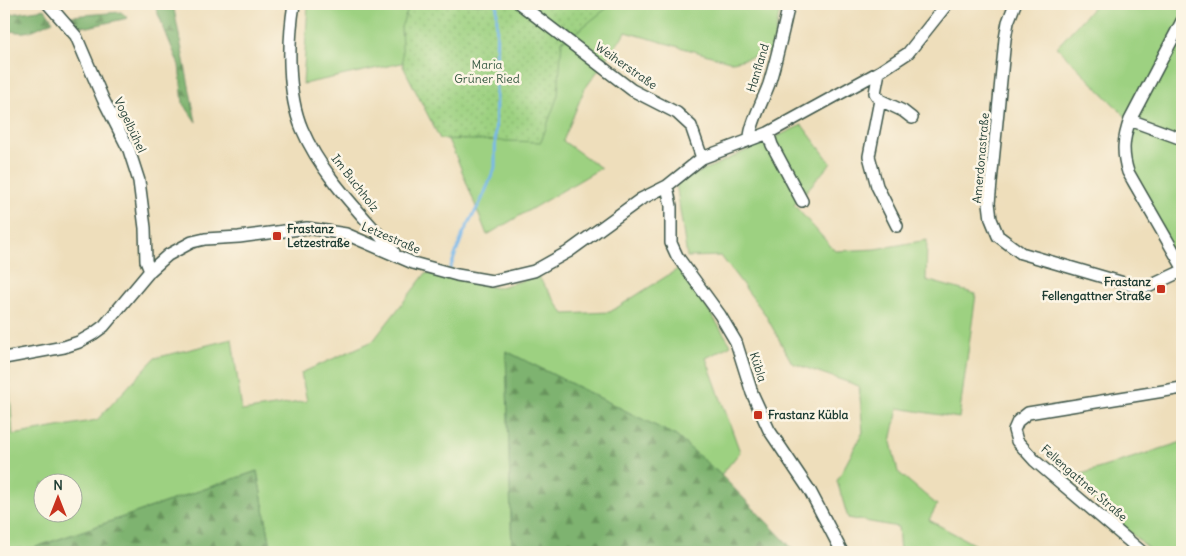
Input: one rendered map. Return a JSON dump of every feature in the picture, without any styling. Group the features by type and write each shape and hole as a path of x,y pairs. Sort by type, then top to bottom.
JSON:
{"street":[{"name":"Vogelbühel","path":"48,4 76,36 103,99 129,150 139,181 145,228 146,261 150,271"},
{"name":"Im Buchholz","path":"294,4 289,42 294,97 301,127 333,181 397,255"},
{"name":"Weiherstraße","path":"520,4 632,90 677,113 691,126 702,158"},
{"name":"Hanfland","path":"750,139 749,131 756,120 769,84 789,4"},
{"name":"Letzestraße","path":"4,358 64,347 79,342 93,334 104,326 150,271 168,255 192,242 307,228 346,234 413,263 457,275 492,281 534,271 568,252 641,198 667,186 702,158 768,133 879,72 908,53 927,32 947,4"},
{"name":"Amerdonastraße","path":"1015,4 1008,22 1005,39 989,203 991,219 998,236 1021,253 1126,285 1144,287 1182,271"},
{"path":"1182,21 1130,120 1124,138 1124,156 1128,172 1182,266"},
{"path":"879,72 875,93 880,100 903,110 912,118"},
{"path":"880,100 869,156 877,186 898,226"},
{"path":"1130,120 1182,139"},
{"path":"768,133 772,146 802,201"},
{"name":"Kübla","path":"667,186 670,194 671,243 677,256 720,315 736,342 752,394 769,430 810,491 842,552"},
{"name":"Fellengattner Straße","path":"1142,552 1035,461 1017,441 1014,430 1018,420 1028,413 1182,388"}],"green space":[{"path":"154,4 173,4 196,122 183,103 179,65"},
{"path":"308,4 781,4 772,52 733,62 626,32 584,90 563,141 601,168 487,235 458,161 411,61 303,84"},
{"name":"Maria Grüner Ried","path":"410,4 612,4 569,38 562,40 558,95 541,142 440,139 403,66 401,27"},
{"path":"1096,4 1182,4 1182,280 1130,185 1126,117 1057,47"},
{"path":"45,9 53,21 28,31 10,31 5,17 11,14"},
{"path":"121,12 128,18 88,27 76,25 71,16"},
{"path":"802,125 831,163 794,205 835,251 876,249 927,240 926,280 976,294 959,418 898,408 891,442 898,472 937,505 929,520 988,552 900,552 898,527 848,518 837,481 863,432 859,386 792,363 765,314 721,256 687,257 676,183"},
{"path":"681,267 731,345 706,358 740,452 721,475 676,436 506,351 512,552 272,552 257,471 33,548 4,550 4,365 8,364 13,435 97,420 155,358 232,339 242,411 307,401 301,373 373,341 426,273 497,288 538,276 564,314 610,312"},
{"path":"506,351 676,436 721,475 792,548 792,552 512,552"},
{"path":"1182,442 1182,552 1152,552 1069,478"},
{"path":"257,471 272,552 4,552 4,550 33,548"}],"waterway":[{"path":"450,269 463,234 482,199 495,168 497,4"}],"place":[{"name":"Frastanz Letzestraße","path":"277,236"},
{"name":"Frastanz Fellengattner Straße","path":"1161,289"},
{"name":"Frastanz Kübla","path":"758,415"}]}
